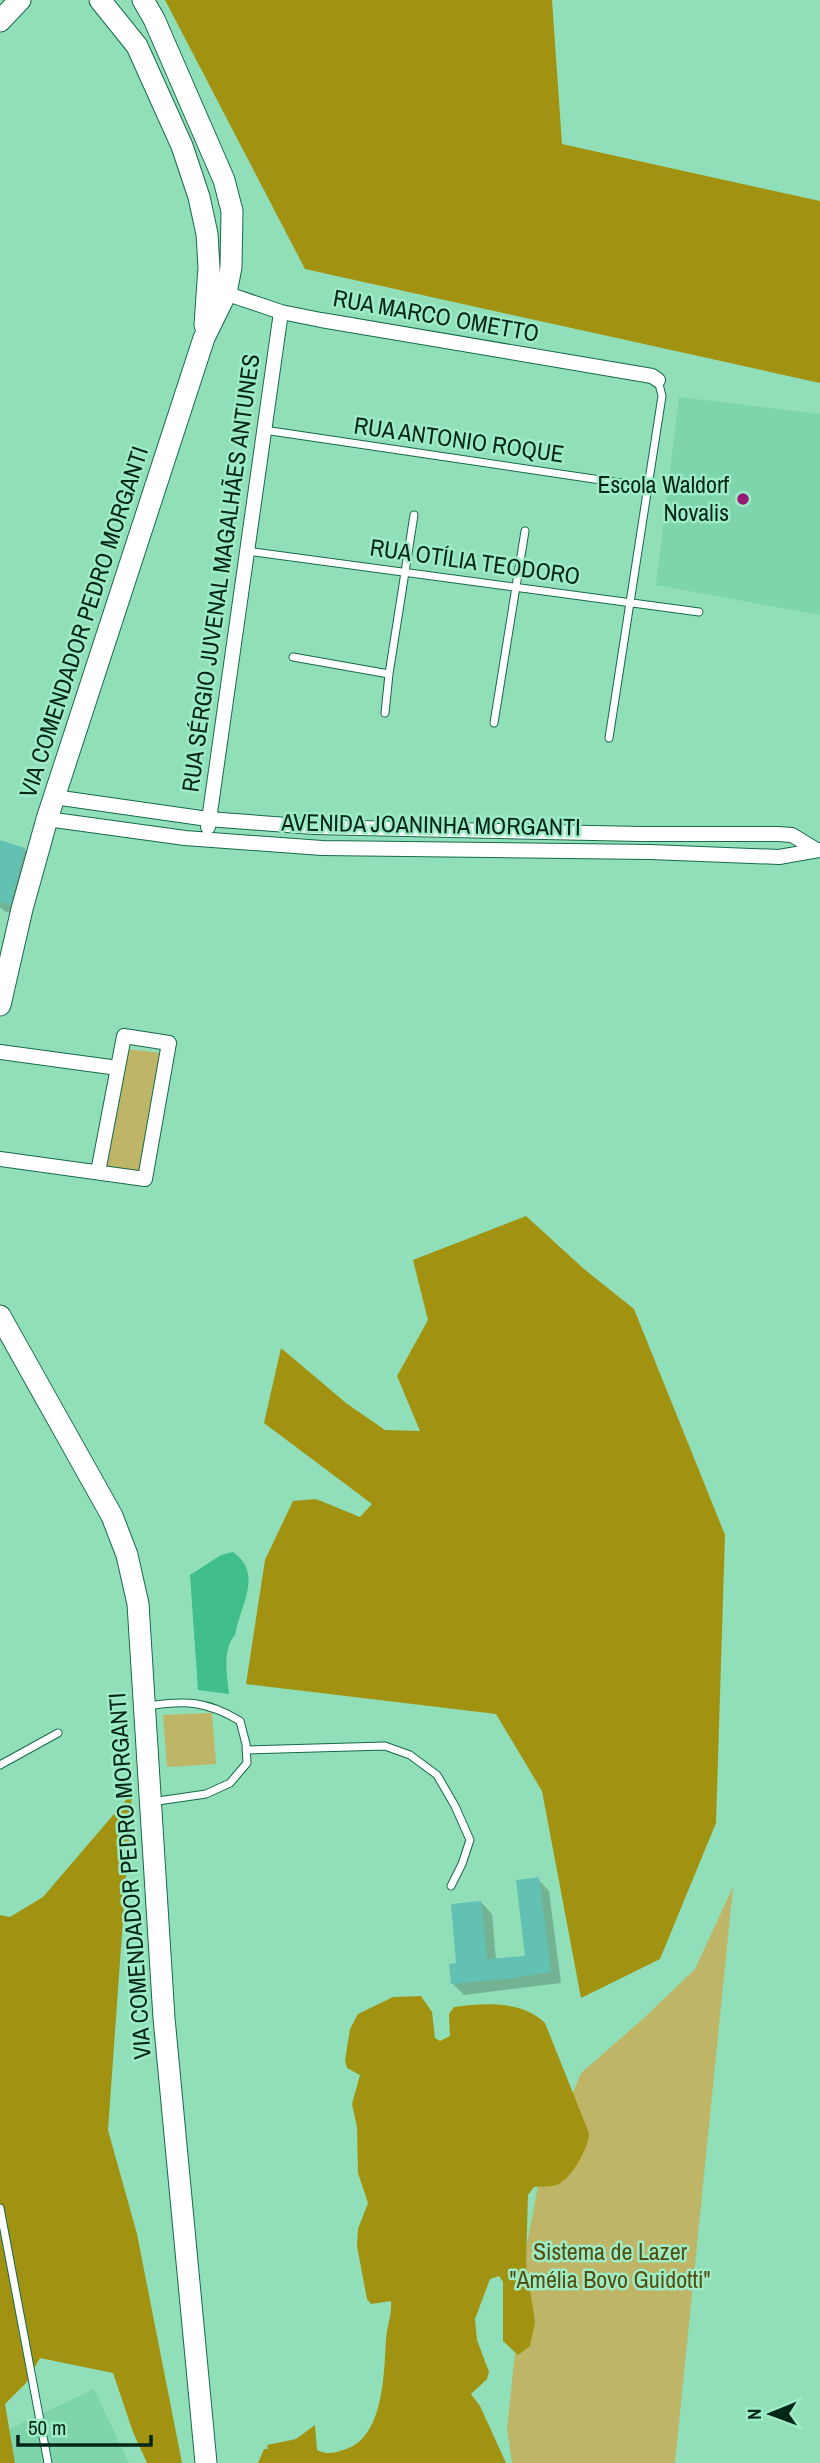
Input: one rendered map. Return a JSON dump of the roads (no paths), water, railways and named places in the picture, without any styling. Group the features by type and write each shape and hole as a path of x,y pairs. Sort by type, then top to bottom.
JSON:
{"street":[{"path":"0,21 20,0"},
{"path":"100,0 137,46 182,146 199,197 217,291"},
{"path":"143,0 184,84 224,180 232,211 231,267 217,291"},
{"name":"RUA MARCO OMETTO","path":"217,291 281,312 652,376 658,380"},
{"name":"VIA COMENDADOR PEDRO MORGANTI","path":"0,1005 22,909 47,819 217,291"},
{"name":"RUA SÉRGIO JUVENAL MAGALHÃES ANTUNES","path":"206,840 281,312"},
{"name":"AVENIDA JOANINHA MORGANTI","path":"54,797 208,818 314,827 778,834 792,835 818,849"},
{"name":"AVENIDA JOANINHA MORGANTI","path":"47,819 206,840 322,848 650,852 779,857 818,849"},
{"path":"650,834 650,852"},
{"path":"0,1159 145,1179 169,1044 124,1036 98,1172"},
{"path":"0,1052 118,1068"},
{"name":"VIA COMENDADOR PEDRO MORGANTI","path":"0,1317 112,1516 120,1535 138,1604 164,2018 206,2463"}],"lane":[{"path":"609,738 662,396 658,380"},
{"name":"RUA ANTONIO ROQUE","path":"264,430 648,487"},
{"path":"385,713 414,515"},
{"path":"494,723 524,531"},
{"name":"RUA OTÍLIA TEODORO","path":"247,551 699,611"},
{"path":"293,657 389,674"},
{"path":"145,1707 179,1701 220,1708 240,1721 247,1763 230,1783 206,1794 151,1802"},
{"path":"0,1765 58,1733"},
{"path":"246,1750 385,1746 410,1755 436,1775 455,1806 470,1840 451,1886"},
{"path":"0,2208 48,2463"}],"place":[{"name":"Escola Waldorf Novalis","path":"743,499"}],"park label":[{"name":"Sistema de Lazer \"Amélia Bovo Guidotti\"","path":"610,2266"}]}
